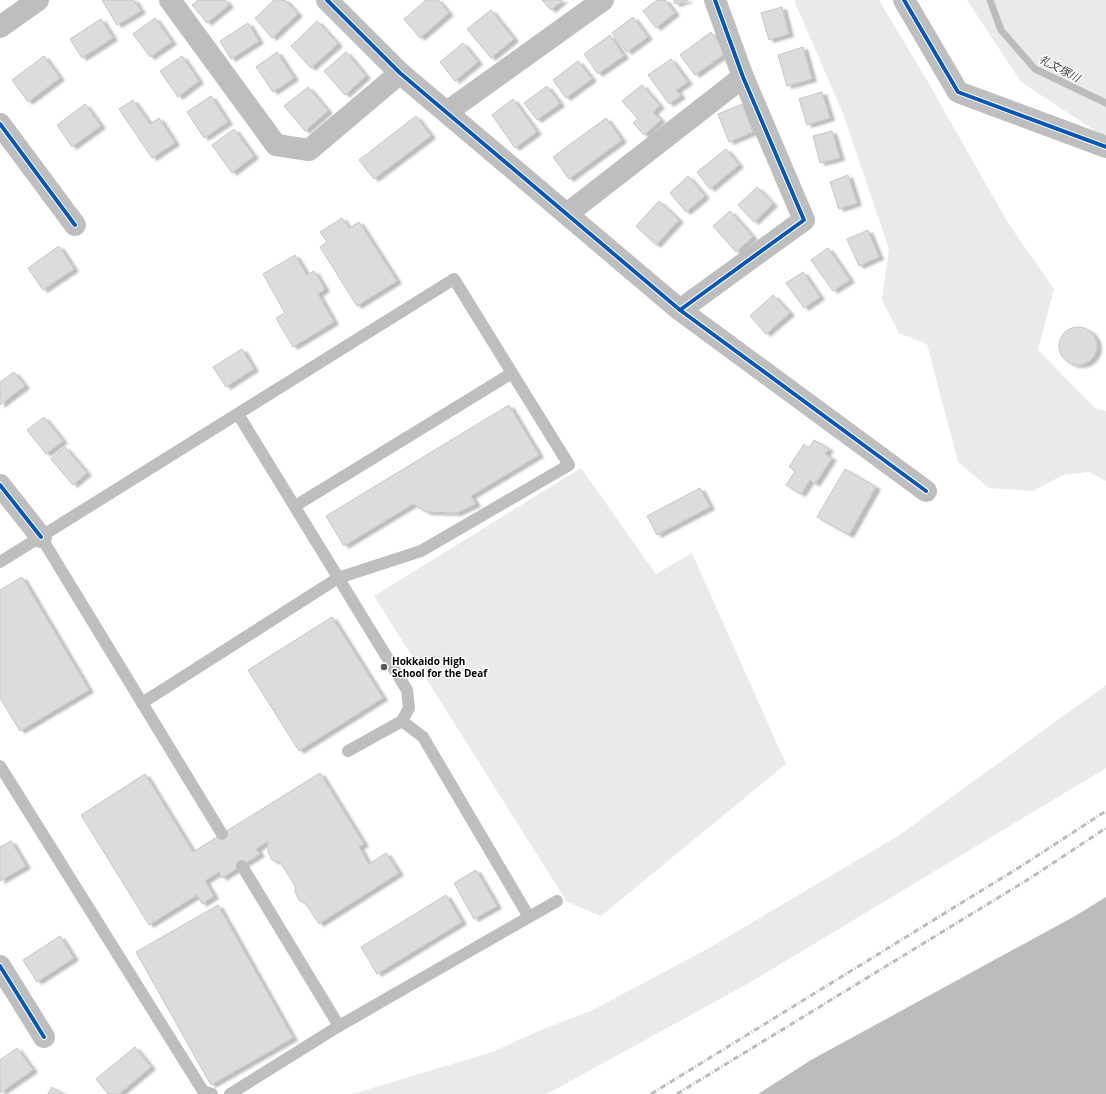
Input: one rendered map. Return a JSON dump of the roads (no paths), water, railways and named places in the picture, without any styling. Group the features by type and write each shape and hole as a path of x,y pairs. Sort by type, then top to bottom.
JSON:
{"street":[{"path":"0,26 38,0"},
{"path":"170,0 276,145 309,150 400,73"},
{"path":"327,0 400,73 680,310 926,492"},
{"path":"447,112 603,0"},
{"path":"680,310 804,220 744,77 715,0"},
{"path":"904,0 958,92 1106,147"},
{"path":"566,214 744,77"},
{"path":"0,124 75,225"},
{"path":"0,486 41,537"},
{"path":"0,966 44,1037"}],"lane":[{"path":"0,562 454,279 569,465 421,551 338,578 142,702"},
{"path":"295,506 512,373"},
{"path":"238,414 407,690 409,708 402,721 348,751"},
{"path":"41,537 222,834"},
{"path":"402,721 423,737 529,917"},
{"path":"0,766 203,1091 212,1094"},
{"path":"242,866 339,1026"},
{"path":"230,1094 339,1026 557,900"}],"waterway":[{"name":"礼文塚川","path":"990,0 1001,30 1035,69 1106,103"}],"railway":[{"path":"651,1094 1023,865 1106,811"},
{"path":"677,1094 1032,877 1106,828"}],"place":[{"name":"Hokkaido High School for the Deaf","path":"384,667"}]}
